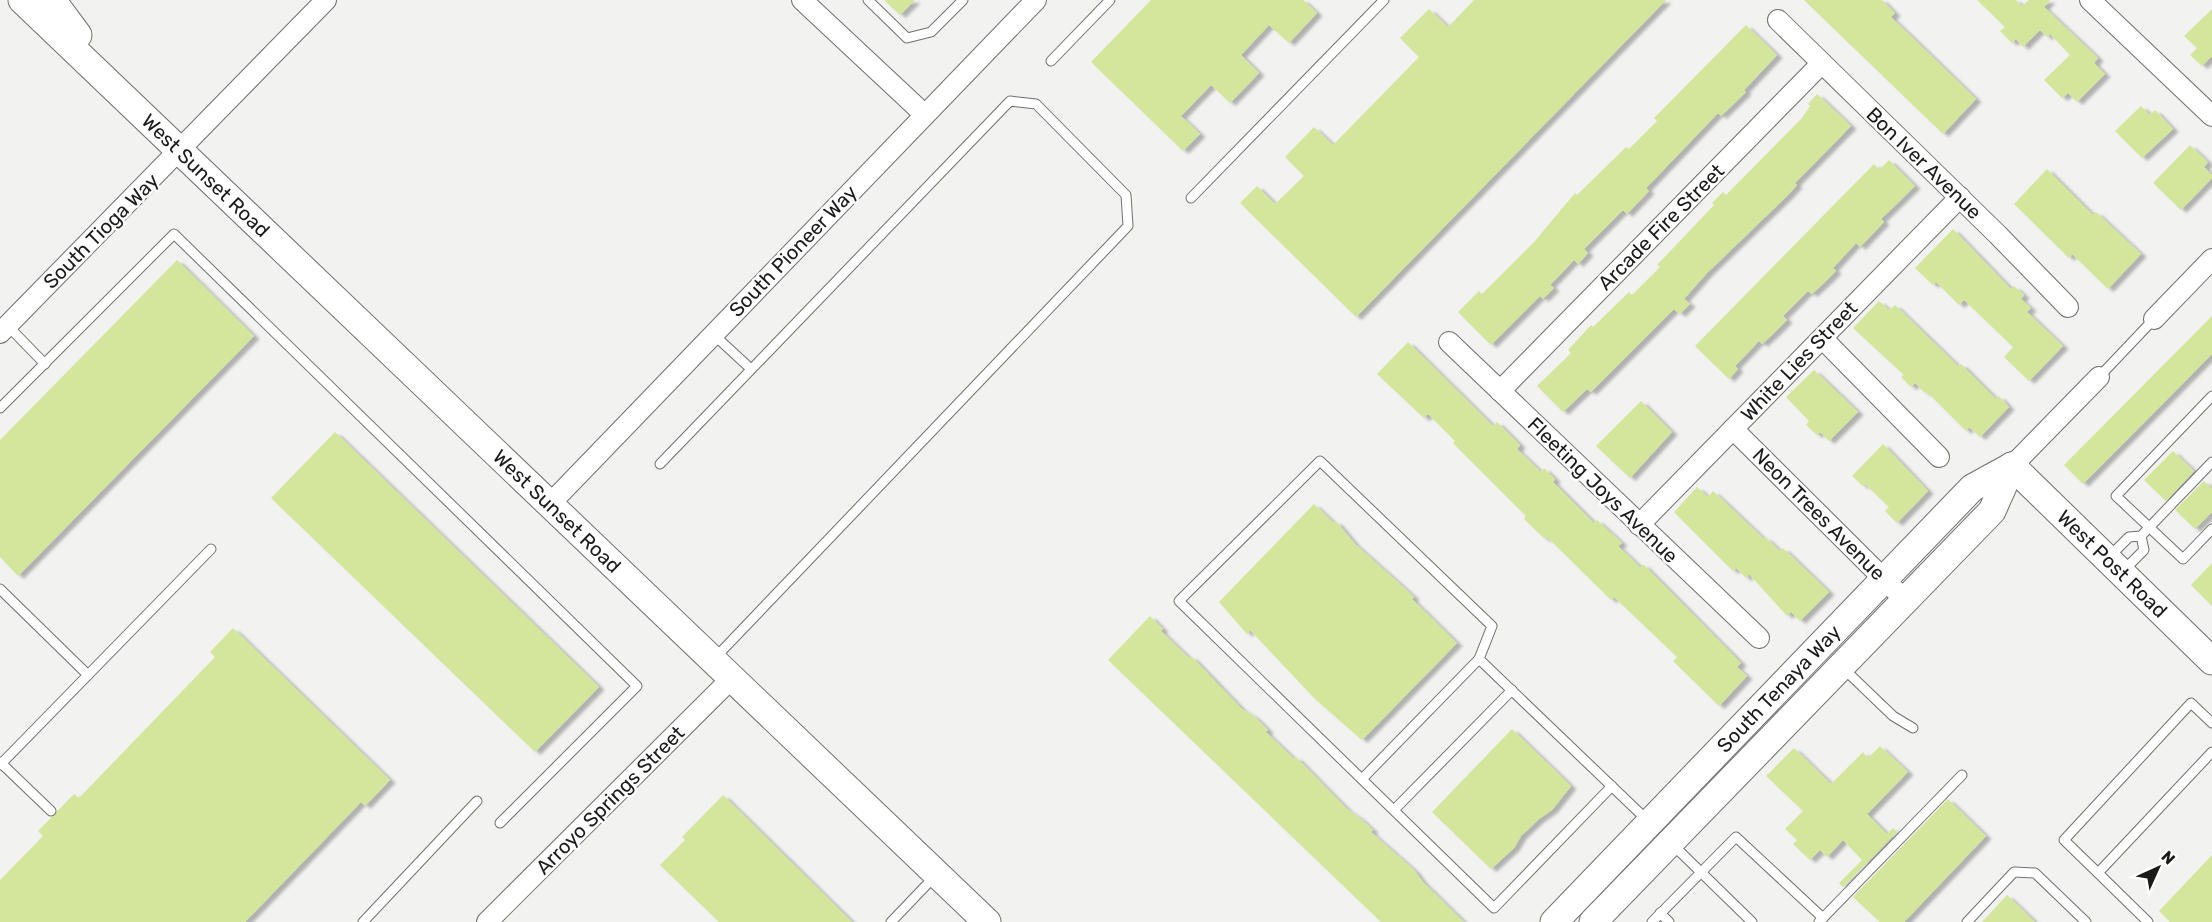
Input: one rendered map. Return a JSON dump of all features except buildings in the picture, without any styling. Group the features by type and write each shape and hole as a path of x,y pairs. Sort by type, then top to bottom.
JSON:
{"street":[{"name":"West Sunset Road","path":"22,0 724,668 987,922"},
{"name":"West Sunset Road","path":"52,0 127,101"},
{"name":"South Tioga Way","path":"4,329 180,152 326,0"},
{"path":"802,0 924,114"},
{"name":"South Pioneer Way","path":"550,504 1036,0"},
{"path":"2090,0 2212,116"},
{"name":"Bon Iver Avenue","path":"1778,20 1960,197 2068,307"},
{"name":"Arcade Fire Street","path":"1500,391 1822,63"},
{"name":"White Lies Street","path":"1639,525 1960,197"},
{"path":"2154,319 2212,259"},
{"path":"1822,338 1939,457"},
{"name":"Fleeting Joys Avenue","path":"1449,342 1759,638"},
{"name":"South Tenaya Way","path":"1593,922 1660,832 1883,578 1972,488 2012,466 2099,377"},
{"name":"Neon Trees Avenue","path":"1733,429 1905,600"},
{"name":"South Tenaya Way","path":"1554,922 1660,832 1841,666 1992,511 2012,466"},
{"name":"West Post Road","path":"2012,466 2212,661"},
{"name":"Arroyo Springs Street","path":"488,922 724,668"}],"lane":[{"path":"868,0 907,38 931,32 963,0"},
{"path":"1051,61 1110,0"},
{"path":"1191,198 1383,0"},
{"path":"660,464 1010,101 1036,104 1126,195 1128,226 724,668"},
{"path":"0,408 174,234 637,686 500,823"},
{"path":"2099,377 2154,319"},
{"path":"4,329 45,364"},
{"path":"713,334 751,369"},
{"path":"2212,396 2116,496 2183,559 2212,529"},
{"path":"1362,779 1479,659 1491,626 1320,461 1179,601 1494,908 1612,786"},
{"path":"2115,565 2129,537 2141,536 2212,462"},
{"path":"2115,565 2144,550 2141,536"},
{"path":"51,811 0,764 211,549"},
{"path":"0,590 88,675"},
{"path":"1479,659 1752,922"},
{"path":"1841,666 1893,716 1912,728"},
{"path":"1394,810 1512,690"},
{"path":"2148,922 2064,840 2192,703 2212,723"},
{"path":"2098,873 2212,752"},
{"path":"1652,922 1736,837 1821,920 1962,775"},
{"path":"363,922 477,801"},
{"path":"1967,922 2014,872 2035,873 2086,922"},
{"path":"891,922 936,875"},
{"path":"1660,913 1669,922"}]}
